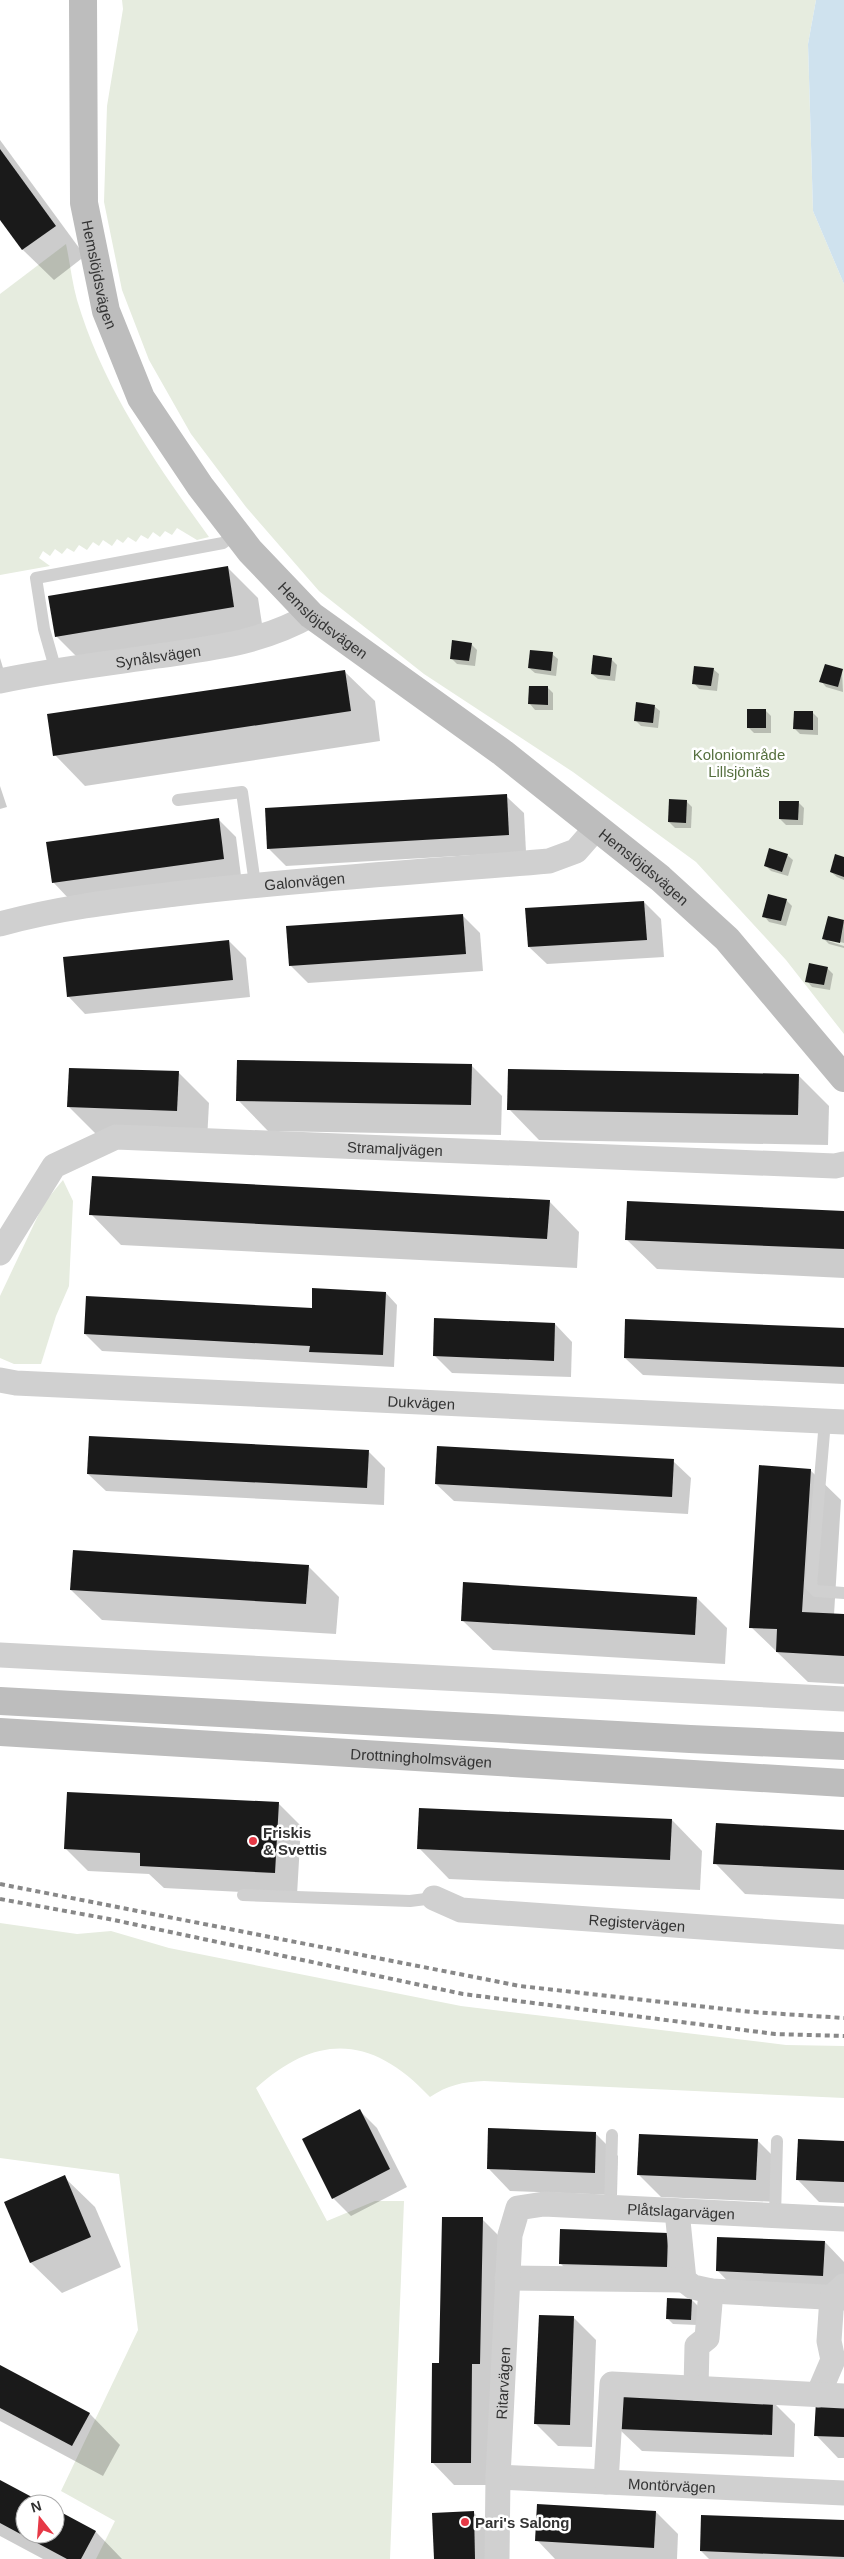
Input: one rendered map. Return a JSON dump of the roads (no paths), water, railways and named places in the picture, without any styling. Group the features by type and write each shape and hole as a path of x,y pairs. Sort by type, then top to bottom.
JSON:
{"main road":[{"name":"Hemslöjdsvägen","path":"83,0 84,203 106,312 141,398 200,486 236,533 311,615 478,735 597,827 660,878 727,939 844,1078"},
{"path":"0,1701 844,1746"},
{"name":"Drottningholmsvägen","path":"0,1732 844,1783"}],"street":[{"name":"Synålsvägen","path":"0,681 227,646 285,630 311,615"},
{"name":"Galonvägen","path":"0,924 21,918 129,900 255,884 548,861 576,851 597,827"},
{"name":"Stramaljvägen","path":"0,1253 54,1166 116,1137 834,1166 844,1164"},
{"name":"Dukvägen","path":"0,1380 16,1383 835,1422"},
{"path":"0,1655 844,1699"},
{"name":"Registervägen","path":"434,1898 461,1910 844,1937"},
{"name":"Plåtslagarvägen","path":"518,2208 544,2204 844,2220"},
{"name":"Ritarvägen","path":"497,2559 498,2476 507,2278 510,2235 518,2208"},
{"path":"677,2211 684,2280"},
{"path":"507,2278 684,2280 693,2287 711,2292 840,2294 829,2341 833,2360 818,2394"},
{"path":"696,2388 697,2346 707,2338 711,2292"},
{"path":"606,2482 612,2384 844,2396"},
{"name":"Montörvägen","path":"498,2476 844,2494"}],"lane":[{"path":"56,671 44,629 36,578 223,543 236,533"},
{"path":"178,800 242,792 255,884"},
{"path":"835,1422 811,1586 816,1591 844,1593"},
{"path":"243,1895 410,1901 434,1898"},
{"path":"610,2208 612,2135"},
{"path":"775,2216 777,2141"}],"water":[{"path":"816,0 844,0 844,284 813,211 808,44"}],"railway":[{"path":"0,1884 520,1986 752,2012 844,2018"},
{"path":"0,1899 109,1919 463,1994 775,2034 844,2036"}],"place":[{"name":"Friskis & Svettis","path":"253,1841"},
{"name":"Pari's Salong","path":"465,2522"}],"park label":[{"name":"Koloniområde Lillsjönäs","path":"739,762"}]}
